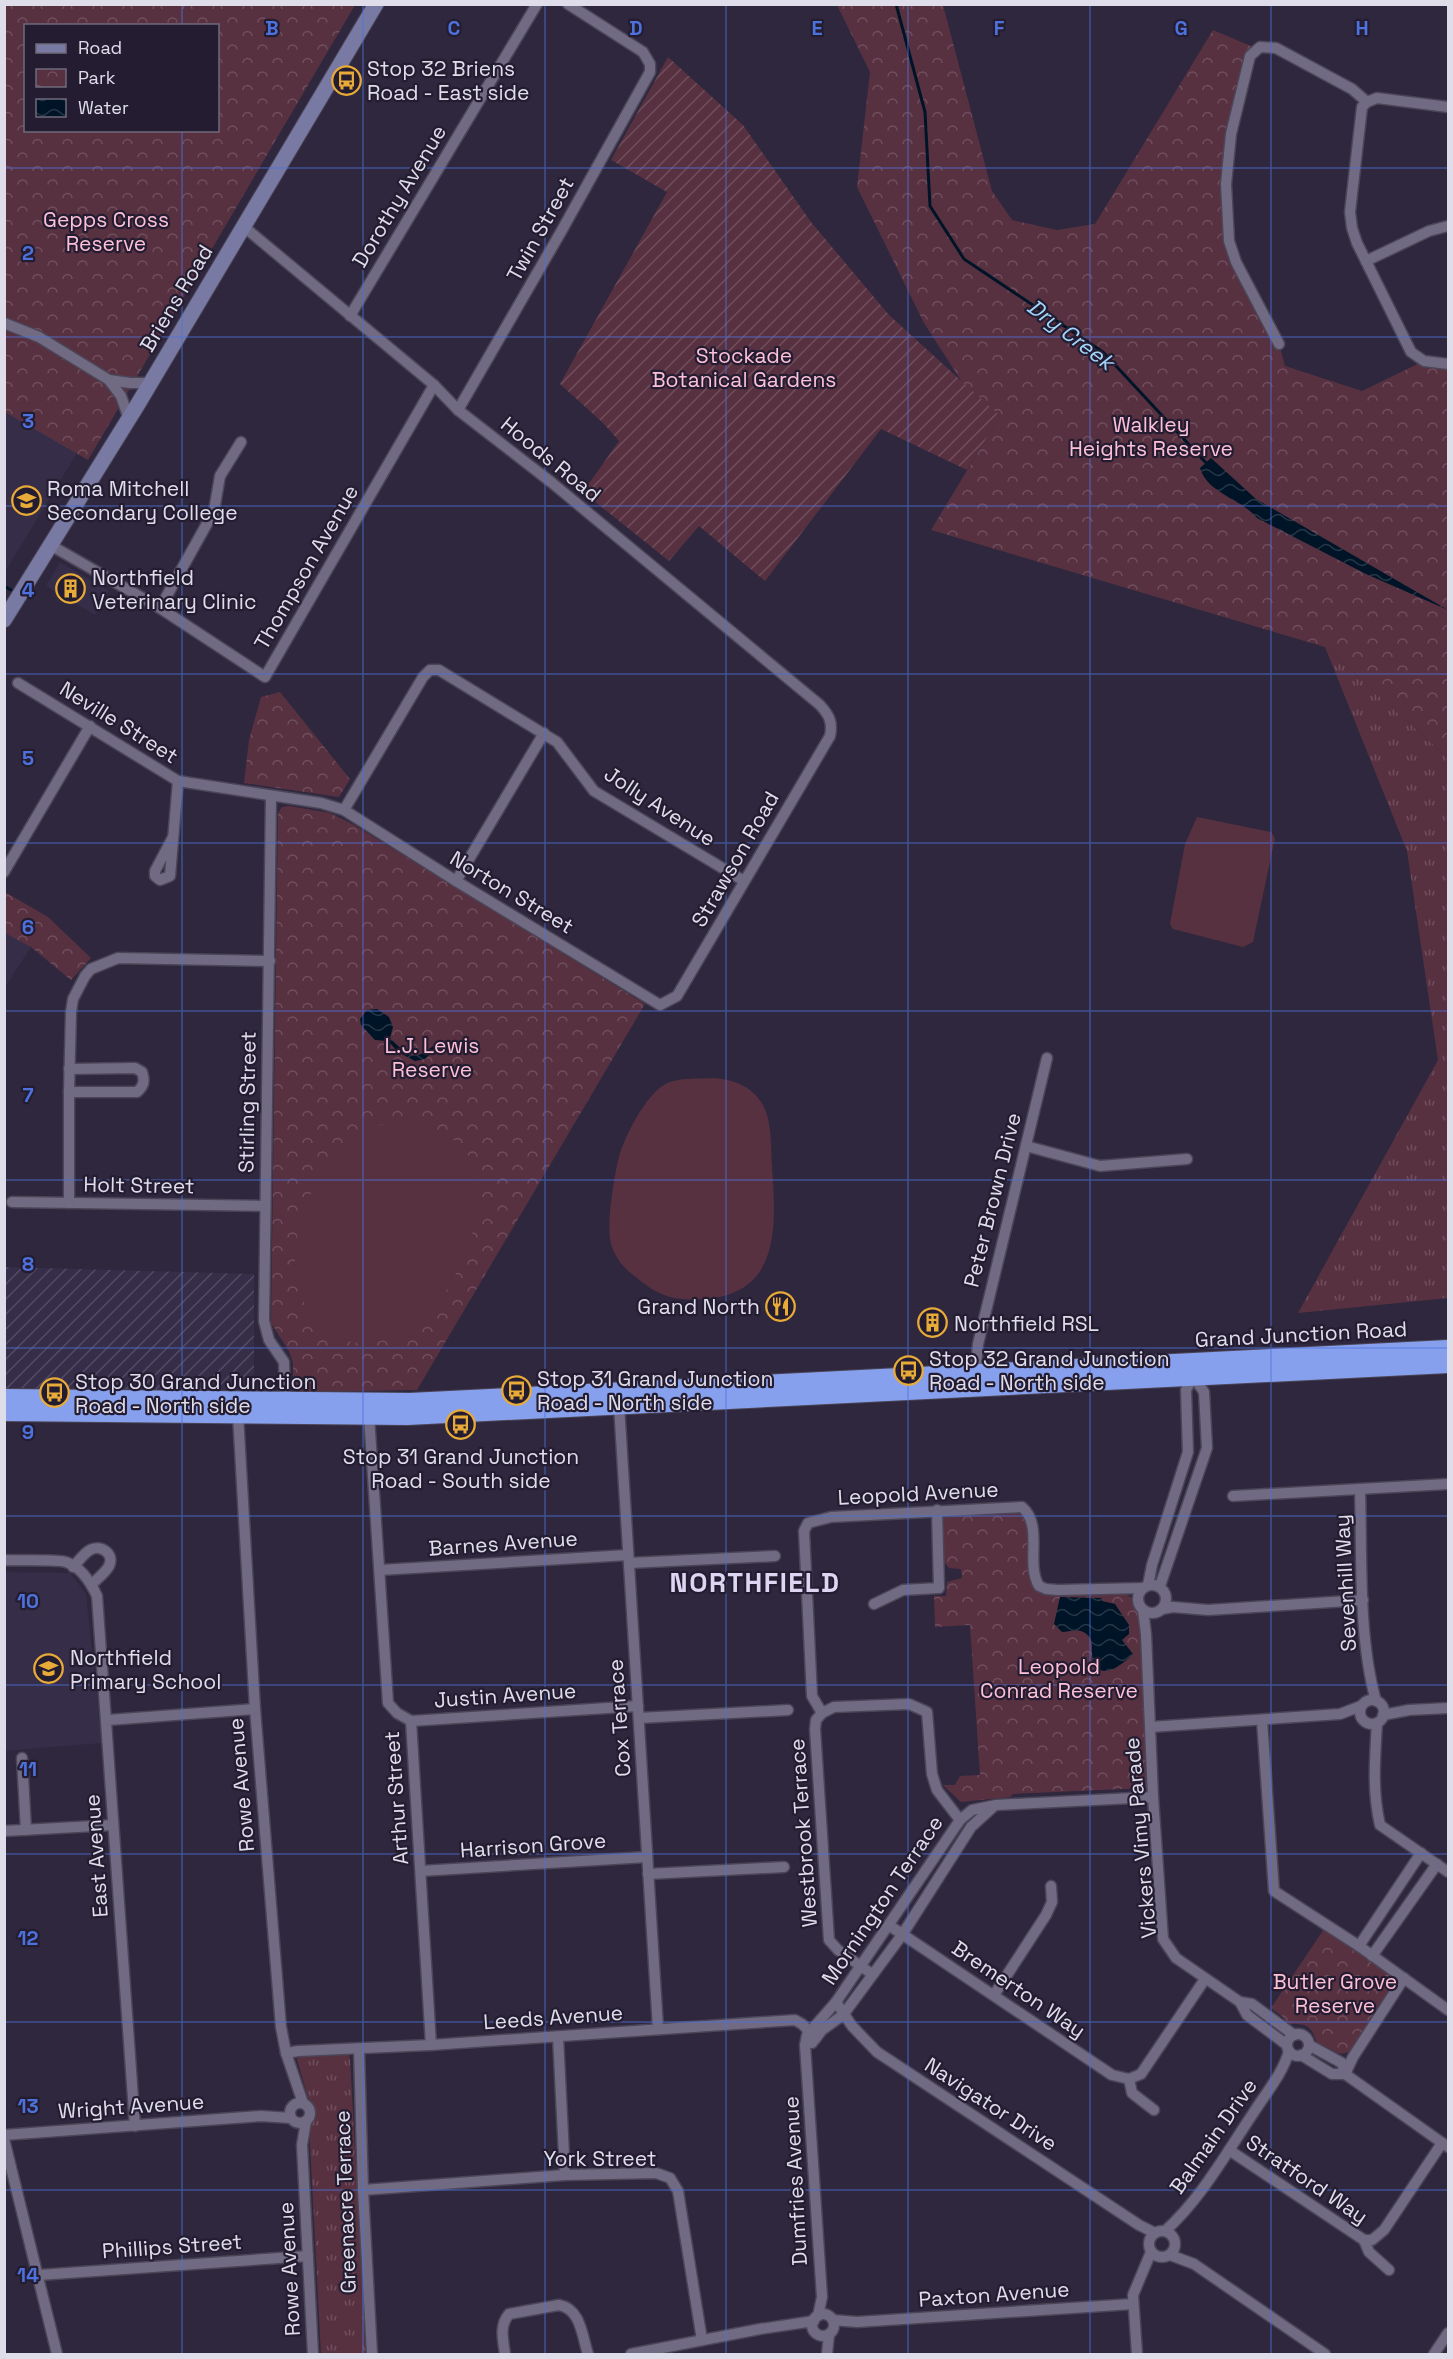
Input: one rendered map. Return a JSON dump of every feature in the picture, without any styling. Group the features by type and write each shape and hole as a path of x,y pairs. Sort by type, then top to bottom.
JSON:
{"highway":[{"name":"Grand Junction Road","path":"4,1412 153,1407 284,1409 369,1416 619,1399 1193,1369 1449,1349"},
{"name":"Grand Junction Road","path":"1193,1369 1449,1364"},
{"name":"Grand Junction Road","path":"4,1398 153,1407 238,1415 284,1409 410,1402 619,1399"}],"main road":[{"name":"Briens Road","path":"6,619 129,419 376,4"}],"street":[{"name":"Dorothy Avenue","path":"351,316 537,4"},
{"name":"Twin Street","path":"458,410 647,79 650,64 643,52 568,4"},
{"path":"1279,344 1236,262 1229,242 1226,184 1231,134 1250,56 1260,47 1276,48 1352,89 1367,102"},
{"path":"1449,107 1377,98 1362,107 1350,212 1354,237 1412,352 1424,362 1449,364"},
{"name":"Hoods Road","path":"243,226 434,385 458,410 551,482 820,705 833,724"},
{"path":"1366,261 1429,231 1449,226"},
{"path":"4,323 39,337 108,380 121,396 129,419"},
{"path":"108,380 130,383 151,382"},
{"name":"Thompson Avenue","path":"52,546 160,608 265,676 434,385"},
{"path":"160,608 214,511 220,476 242,442"},
{"name":"Jolly Avenue","path":"344,810 423,677 430,670 439,670 544,733 565,750 594,791 744,881"},
{"name":"Neville Street","path":"18,682 178,781 321,803 344,810"},
{"name":"Strawson Road","path":"660,1005 677,996 830,736 833,724"},
{"path":"4,872 90,726"},
{"path":"456,881 544,733"},
{"path":"173,837 178,781"},
{"name":"Stirling Street","path":"271,797 264,1321 269,1340 284,1362 284,1409"},
{"name":"Norton Street","path":"344,810 660,1005"},
{"path":"69,1203 69,1069 73,999 85,976 102,963 118,958 270,960"},
{"name":"Peter Brown Drive","path":"975,1380 978,1344 1047,1058"},
{"path":"69,1069 135,1068 142,1072 144,1080 143,1087 137,1092 69,1092"},
{"path":"1026,1146 1100,1166 1187,1159"},
{"name":"Holt Street","path":"12,1202 265,1206"},
{"path":"1193,1369 1185,1390 1188,1452 1145,1586 1139,1594 1141,1606 1159,1611 1188,1607 1208,1610 1363,1600"},
{"path":"1159,1611 1166,1602 1163,1590 1207,1448 1204,1392 1193,1369"},
{"name":"Cox Terrace","path":"619,1399 658,2028"},
{"name":"Rowe Avenue","path":"238,1415 255,1709 281,2027 293,2078 302,2145 313,2355"},
{"name":"Arthur Street","path":"369,1416 388,1703 397,1713 411,1720 431,2045"},
{"path":"1233,1496 1449,1484"},
{"name":"Sevenhill Way","path":"1360,1489 1363,1600 1372,1712 1376,1807 1380,1825 1449,1872"},
{"name":"Leopold Avenue","path":"804,1531 808,1523 831,1517 1022,1507 1029,1513 1032,1521 1033,1570 1039,1586 1046,1589 1104,1587 1115,1590 1141,1606"},
{"path":"874,1604 903,1590 939,1588 938,1510"},
{"name":"Westbrook Terrace","path":"804,1531 812,1696 822,1713 816,1720 815,1729 829,1940 838,1950 872,1974"},
{"path":"4,1560 66,1562 73,1567 90,1550 101,1548 107,1551 110,1557 109,1566 92,1584"},
{"name":"Barnes Avenue","path":"380,1570 629,1559 775,1556"},
{"name":"East Avenue","path":"73,1567 84,1574 92,1584 97,1596 108,1720 113,1825 135,2126"},
{"path":"1145,1586 1163,1590 1174,1600 1188,1607"},
{"name":"Leopold Avenue","path":"1115,1590 1145,1586"},
{"name":"Vickers Vimy Parade","path":"1141,1606 1146,1634 1153,1797 1163,1939 1176,1958 1240,2002 1252,2004 1294,2035"},
{"name":"Vickers Vimy Parade","path":"1146,1634 1159,1611"},
{"path":"822,1713 834,1707 909,1704 927,1712 932,1774 937,1790 960,1820"},
{"name":"Justin Avenue","path":"411,1720 638,1706"},
{"path":"1150,1727 1449,1708"},
{"path":"108,1720 255,1709"},
{"path":"639,1718 788,1710"},
{"path":"1262,1719 1274,1892 1359,1946 1449,2010"},
{"path":"22,1758 26,1830"},
{"name":"Mornington Terrace","path":"812,2035 890,1926 960,1820 972,1810 996,1805 1153,1797"},
{"name":"Mornington Terrace","path":"812,2035 843,2014 902,1935 971,1827 996,1805"},
{"path":"4,1831 113,1825"},
{"path":"1359,1946 1421,1853"},
{"name":"Harrison Grove","path":"421,1871 647,1857"},
{"path":"1372,1956 1437,1864"},
{"path":"648,1874 784,1867"},
{"path":"994,1995 1046,1915 1052,1902 1051,1886"},
{"name":"Bremerton Way","path":"890,1926 1112,2074 1129,2079"},
{"path":"1346,2074 1353,2057 1404,1978"},
{"path":"1154,2110 1132,2093 1129,2079 1141,2074 1205,1979"},
{"name":"Navigator Drive","path":"836,2002 843,2014 877,2052 1138,2225 1325,2355"},
{"name":"Vickers Vimy Parade","path":"1240,2002 1247,2015 1294,2052 1332,2074 1346,2074"},
{"name":"Leeds Avenue","path":"286,2054 298,2051 431,2045 795,2020 812,2035"},
{"name":"Dumfries Avenue","path":"812,2035 808,2064 825,2355"},
{"path":"1294,2035 1304,2037 1309,2045 1307,2051 1294,2052 1289,2039 1294,2035"},
{"path":"558,2037 565,2175"},
{"name":"Vickers Vimy Parade","path":"1309,2045 1342,2063 1346,2074 1445,2145"},
{"name":"Greenacre Terrace","path":"359,2049 363,2190 372,2355"},
{"name":"Balmain Drive","path":"1137,2355 1133,2295 1141,2277 1154,2263 1180,2217 1229,2150 1294,2052"},
{"name":"Wright Avenue","path":"4,2137 297,2113"},
{"path":"4,2137 57,2355"},
{"name":"Stratford Way","path":"1229,2150 1365,2240 1372,2240 1384,2230 1445,2145"},
{"name":"York Street","path":"363,2190 565,2175 656,2173 670,2178 678,2190 702,2340"},
{"name":"Stratford Way","path":"1365,2240 1369,2252 1389,2270"},
{"name":"Phillips Street","path":"39,2275 308,2256"},
{"name":"Paxton Avenue","path":"632,2355 760,2329 789,2326 1133,2304"},
{"path":"505,2355 503,2321 509,2313 559,2306 573,2311 588,2355"},
{"path":"1434,2355 1449,2333"}],"shaded area":[{"name":"Roma Mitchell Secondary College","path":"5,391 92,428 5,572"},
{"path":"60,562 109,591 95,615 46,586"},
{"path":"5,932 31,947 5,987"},
{"path":"5,1267 254,1274 254,1393 5,1388"},
{"name":"Northfield Primary School","path":"5,1572 70,1573 86,1594 102,1743 5,1751"}],"green space":[{"name":"Gepps Cross Reserve","path":"5,5 355,5 88,460 5,412"},
{"name":"Walkley Heights Reserve","path":"837,5 943,5 992,191 1012,220 1057,230 1095,224 1213,30 1258,49 1241,97 1227,172 1236,262 1279,344 1285,366 1362,391 1424,361 1448,365 1448,758 1325,647 931,530 1000,416 964,385 924,323 857,187 870,72"},
{"name":"Stockade Botanical Gardens","path":"668,57 743,125 811,222 889,315 1000,416 967,470 881,429 765,581 699,526 669,561 583,492 619,441 603,423 560,384 667,192 611,160"},
{"path":"1325,647 1448,758 1448,1298 1298,1313 1438,1060 1407,851"},
{"path":"280,692 350,779 339,797 244,783 249,740 261,697"},
{"name":"L.J. Lewis Reserve","path":"289,806 330,813 354,825 645,1004 417,1390 293,1392 293,1363 289,1351 271,1323 278,813 282,807"},
{"path":"1197,817 1271,832 1275,838 1253,942 1243,947 1173,929 1170,924 1185,844"},
{"path":"5,892 48,917 91,958 71,980 31,947 5,933"},
{"path":"713,1078 735,1082 748,1088 759,1098 766,1112 771,1144 773,1233 760,1271 748,1285 729,1294 704,1299 676,1298 653,1290 626,1268 614,1252 609,1228 615,1177 619,1157 631,1128 643,1107 657,1090 669,1082"},
{"path":"395,1121 420,1124 461,1146 472,1163 477,1181 476,1221 470,1241 453,1278 426,1319 414,1329 395,1337 371,1343 353,1342 345,1340 323,1326 307,1309 298,1288 295,1266 297,1242 310,1195 333,1153 355,1135"},
{"name":"Leopold Conrad Reserve","path":"1018,1511 1027,1522 1031,1578 1034,1586 1123,1592 1136,1601 1141,1611 1149,1783 1144,1788 1013,1794 1010,1797 961,1802 943,1785 955,1785 960,1776 980,1775 970,1625 935,1627 934,1596 946,1596 947,1582 962,1578 961,1569 949,1568 944,1562 942,1520 945,1516"},
{"name":"Butler Grove Reserve","path":"1324,1929 1389,1973 1394,1982 1392,1989 1350,2051 1344,2054 1327,2047 1322,2048 1308,2027 1302,2024 1285,2023 1283,2017 1271,2008"},
{"path":"348,2053 366,2354 321,2354 309,2124 314,2107 308,2098 297,2059 299,2055"}],"water":[{"path":"1211,458 1256,499 1448,610 1366,574 1257,518 1242,505 1209,484 1200,468"},
{"path":"377,1009 389,1017 393,1027 390,1038 408,1054 423,1053 438,1042 439,1046 425,1059 415,1061 398,1052 388,1041 375,1040 361,1025 360,1019 367,1010"},
{"path":"1060,1597 1102,1598 1102,1601 1115,1604 1129,1625 1129,1634 1122,1640 1133,1654 1114,1669 1103,1671 1098,1668 1094,1663 1089,1636 1079,1631 1062,1632 1054,1624"}],"waterway":[{"name":"Dry Creek","path":"896,4 925,112 930,206 964,259 1103,352 1208,465"},
{"path":"4,586 11,590"}],"place":[{"name":"Stop 32 Briens Road - East side","path":"346,80"},
{"name":"Roma Mitchell Secondary College","path":"26,500"},
{"name":"Northfield Veterinary Clinic","path":"71,589"},
{"name":"Grand North","path":"781,1306"},
{"name":"Northfield RSL","path":"933,1323"},
{"name":"Stop 32 Grand Junction Road - North side","path":"908,1370"},
{"name":"Stop 31 Grand Junction Road - North side","path":"516,1390"},
{"name":"Stop 30 Grand Junction Road - North side","path":"54,1393"},
{"name":"Stop 31 Grand Junction Road - South side","path":"461,1425"},
{"name":"Northfield Primary School","path":"49,1669"}],"district":[{"name":"NORTHFIELD","path":"755,1582"}]}
